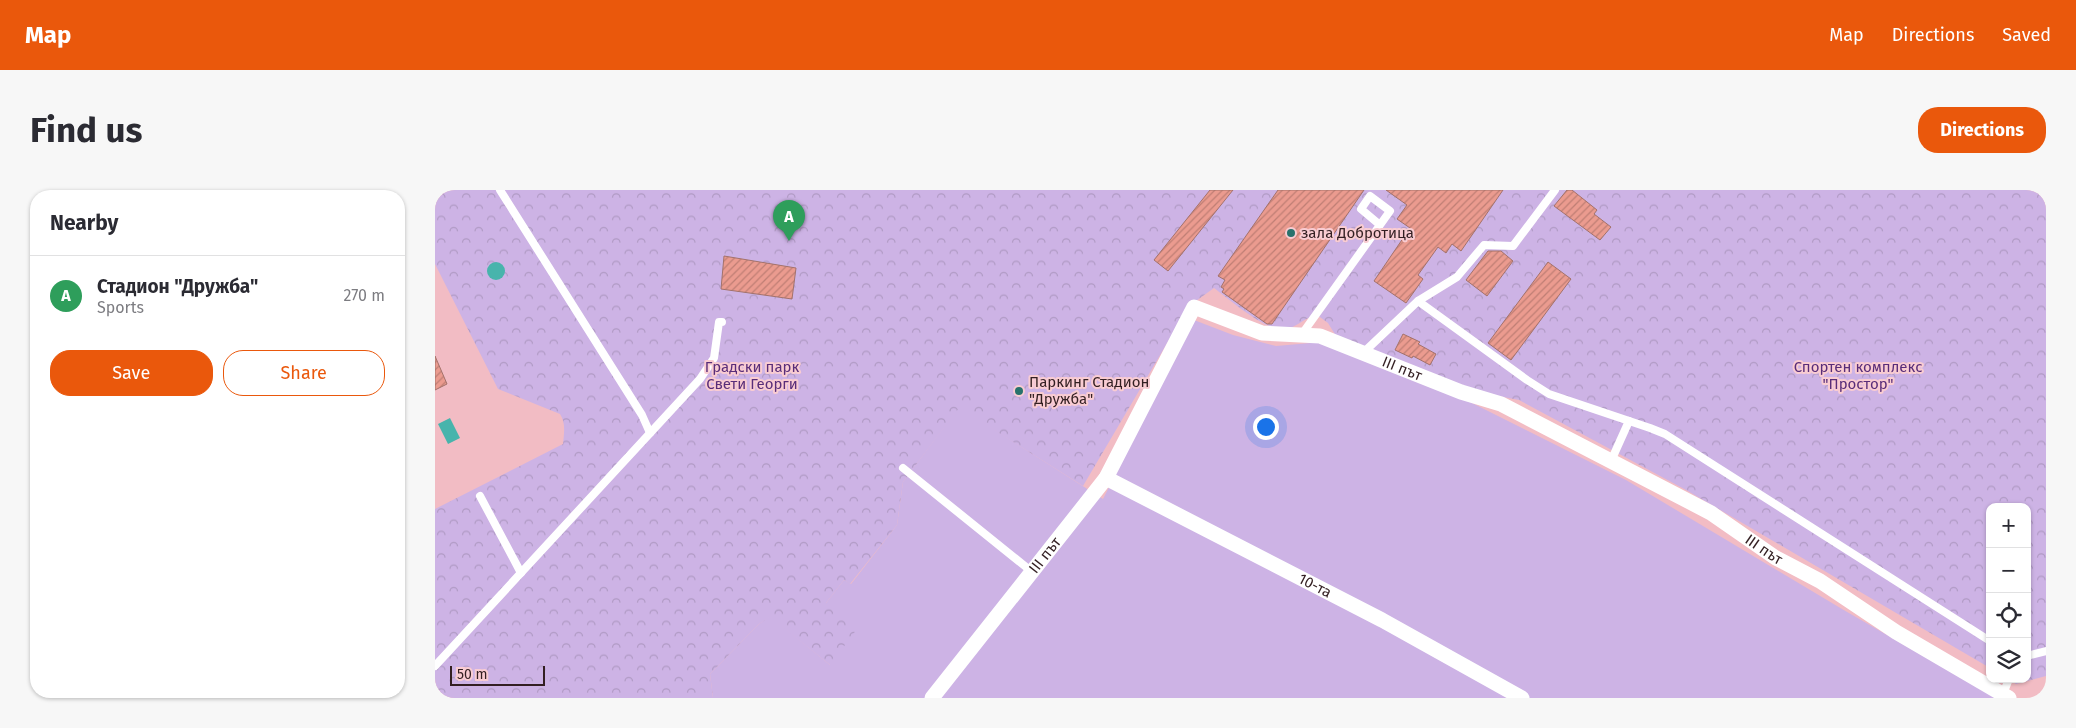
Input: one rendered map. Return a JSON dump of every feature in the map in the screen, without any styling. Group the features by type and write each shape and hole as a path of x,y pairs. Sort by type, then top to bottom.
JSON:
{"street":[{"name":"ІІІ път","path":"932,698 1106,478 1194,307 1262,333 1320,336 1461,392 1501,404 1711,513 1776,558 1820,581 1896,632 2006,696"},
{"name":"10-та","path":"1106,478 1382,620 1522,698"}],"lane":[{"path":"500,190 651,433"},
{"path":"1364,352 1418,301 1457,277 1484,244 1513,246 1555,190"},
{"path":"1302,334 1380,225"},
{"path":"1418,301 1549,394 1665,434 1986,638"},
{"path":"435,666 700,379 715,358 719,322 721,322"},
{"path":"1611,461 1629,421"},
{"path":"903,468 1031,571"},
{"path":"480,496 521,573"},
{"path":"2031,655 2046,651"},
{"path":"2006,696 2008,683"}],"green space":[{"path":"435,190 2046,190 2046,676 2031,680 2031,503 1986,503 1986,666 1686,490 1519,400 1483,393 1336,336 1328,323 1317,315 1289,328 1277,329 1248,314 1214,288 1189,306 1083,486 959,408 903,482 897,525 850,584 844,580 826,603 857,629 830,665 770,617 759,624 710,674 713,698 435,698 435,509 563,444 564,428 560,414 498,389 435,264"},
{"path":"1194,320 1233,335 1276,346 1322,342 1434,384 1626,480 1996,698 713,698 710,674 759,624 770,616 830,665 826,603 844,580 851,584 897,525 903,482 959,407 1103,499"}],"water":[{"path":"496,262 502,265 505,271 502,277 496,280 490,277 487,271 490,265"},
{"path":"450,418 460,438 448,444 438,424"}],"building":[{"path":"1210,190 1233,190 1168,271 1154,260"},
{"name":"зала Добротица","path":"1278,190 1364,190 1272,324 1267,324 1222,292 1224,289 1221,287 1225,280 1218,276"},
{"name":"зала Добротица","path":"1386,190 1503,190 1461,251 1452,244 1446,253 1438,247 1418,275 1423,279 1406,303 1374,281 1410,228 1397,219 1407,205"},
{"path":"1567,190 1572,190 1597,210 1594,214 1611,227 1600,240 1554,206"},
{"path":"1488,251 1501,251 1513,261 1487,296 1466,280"},
{"path":"724,256 796,268 792,299 721,289"},
{"path":"1548,262 1571,279 1511,360 1488,343"},
{"path":"1403,334 1420,342 1418,344 1436,354 1430,365 1413,356 1412,358 1395,350"},
{"path":"435,356 447,384 435,390"}],"place":[{"name":"зала Добротица","path":"1291,233"},
{"name":"Стадион \"Дружба\"","path":"789,241"},
{"name":"Паркинг Стадион \"Дружба\"","path":"1019,391"}],"park label":[{"name":"Градски парк Свети Георги","path":"752,376"},
{"name":"Спортен комплекс \"Простор\"","path":"1858,376"}]}
